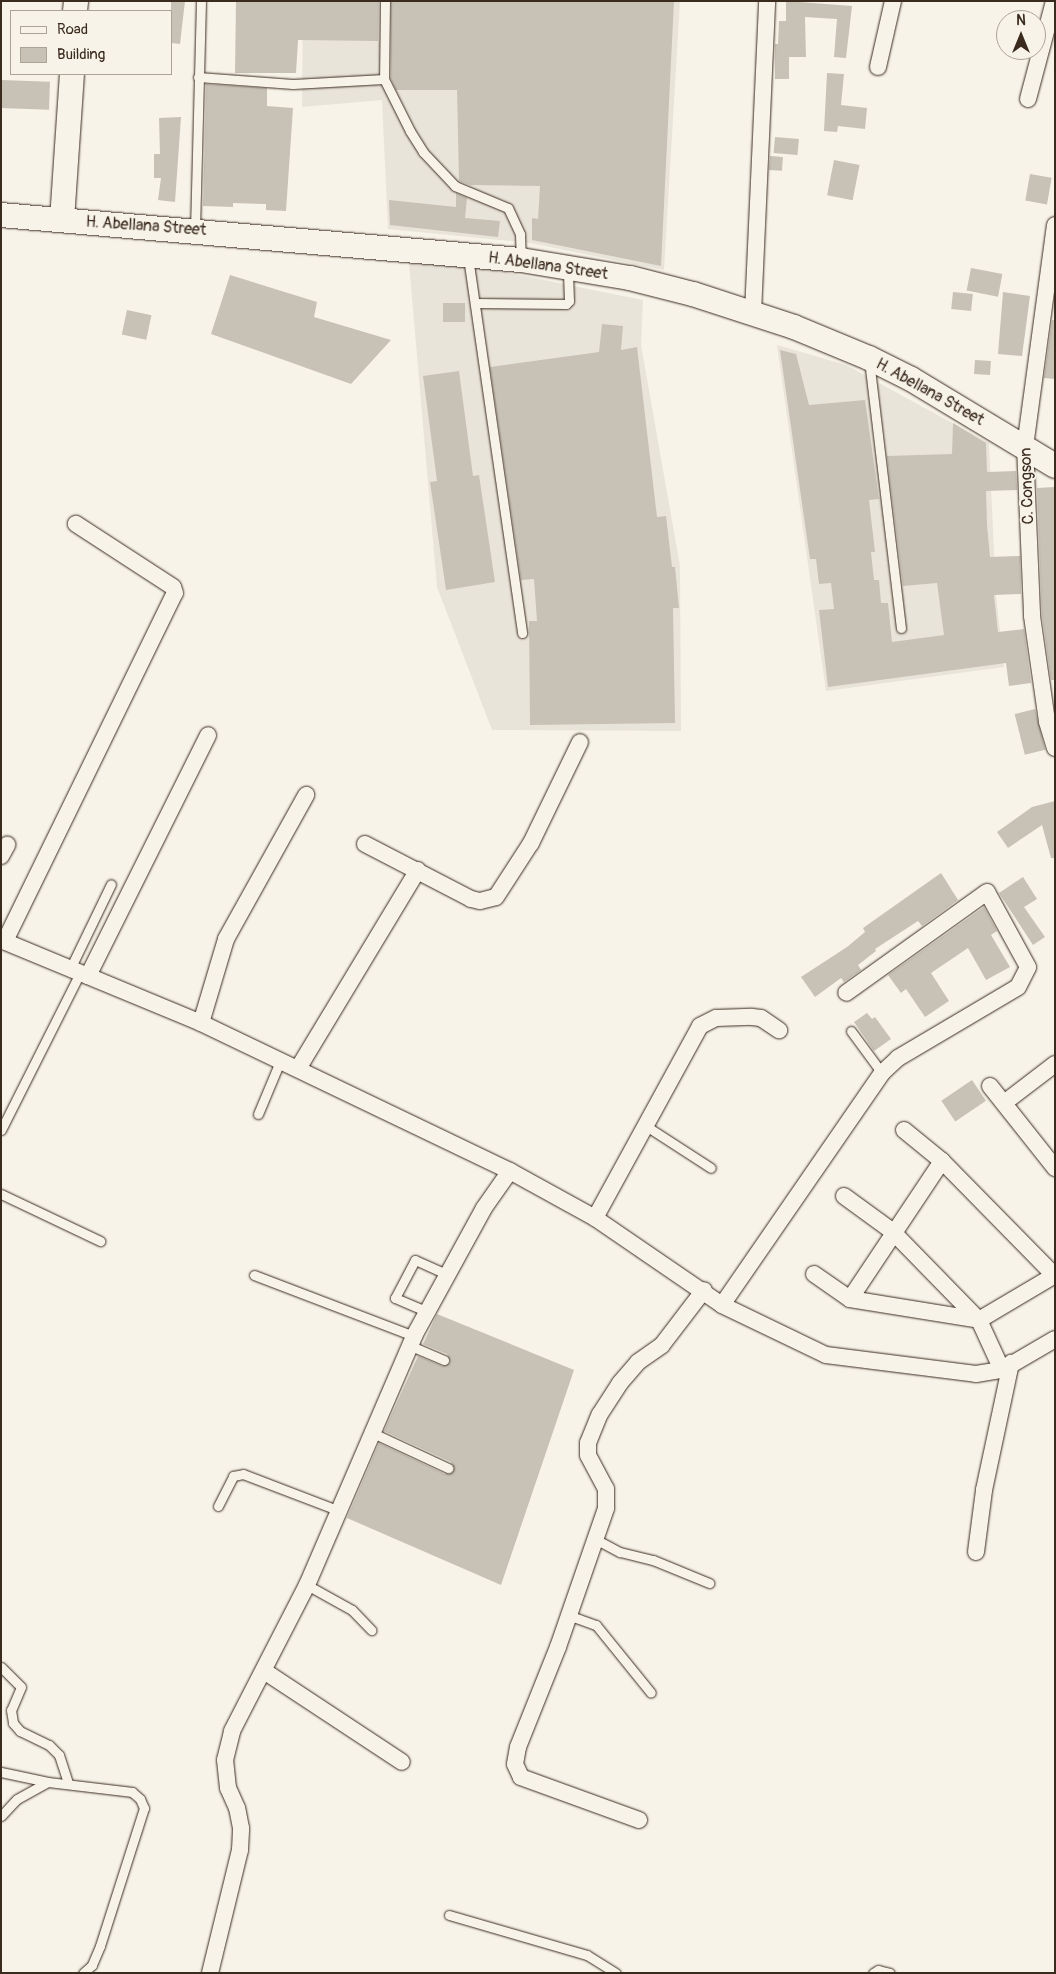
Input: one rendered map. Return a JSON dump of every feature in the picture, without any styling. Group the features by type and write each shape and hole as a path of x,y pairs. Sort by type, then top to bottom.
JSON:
{"main road":[{"path":"62,220 72,75"},
{"name":"H. Abellana Street","path":"1,215 194,230 521,260 568,267 694,294 753,313 869,358 1025,446 1055,466"}],"street":[{"path":"753,313 767,1"},
{"path":"878,67 893,1"},
{"path":"1028,99 1054,1"},
{"name":"C. Congson","path":"1055,225 1025,446 1032,616 1047,722 1055,748"},
{"path":"76,524 173,587 175,593 3,941 201,1023 281,1059 510,1171 595,1218 722,1304 826,1355 976,1374 1006,1366 1055,1339"},
{"path":"79,973 208,735"},
{"path":"365,844 471,899 480,901 496,897 531,843 580,742"},
{"path":"201,1023 226,939 306,795"},
{"path":"299,1068 418,870"},
{"path":"722,1304 882,1074 898,1058 1018,987 1028,967 987,892 846,993"},
{"path":"595,1218 700,1026 716,1018 752,1017 761,1018 779,1030"},
{"path":"1004,1103 1055,1064"},
{"path":"990,1086 1055,1168"},
{"path":"814,1274 850,1299 979,1320 1055,1275 942,1161 904,1130"},
{"path":"850,1299 892,1231 942,1161"},
{"path":"210,1973 240,1850 241,1828 237,1808 228,1788 225,1760 232,1731 307,1585 375,1434 412,1341 446,1274 484,1208 510,1171"},
{"path":"844,1196 892,1231 979,1320 1006,1366 984,1490 976,1552"},
{"path":"639,1820 521,1777 515,1764 518,1747 597,1540 606,1508 606,1489 588,1455 588,1443 600,1414 632,1369 662,1345 704,1290"},
{"path":"264,1671 402,1762"}],"lane":[{"path":"194,230 201,1"},
{"path":"385,1 384,79 422,152 455,186 508,208 520,234 521,260"},
{"path":"198,76 293,84 384,79"},
{"path":"468,255 522,633"},
{"path":"475,303 566,304 569,301 568,267"},
{"path":"869,358 901,628"},
{"path":"1,1130 79,973 111,884"},
{"path":"851,1031 882,1074"},
{"path":"258,1114 281,1059"},
{"path":"646,1126 711,1168"},
{"path":"1,1194 100,1240"},
{"path":"428,1312 395,1298 415,1260 446,1274"},
{"path":"254,1275 412,1341 444,1360"},
{"path":"375,1434 448,1468"},
{"path":"218,1506 233,1476 243,1474 340,1511"},
{"path":"597,1540 620,1552 653,1560 709,1583"},
{"path":"307,1585 352,1610 371,1630"},
{"path":"568,1615 596,1625 652,1693"},
{"path":"1,1668 21,1687 11,1710 13,1723 20,1731 49,1746 59,1755 68,1783"},
{"path":"1,1772 48,1782 132,1792 144,1808 100,1946 92,1964 83,1973"},
{"path":"1,1816 17,1799 48,1782"},
{"path":"449,1915 587,1955 616,1973"},
{"path":"873,1973 890,1973"}],"shaded area":[{"path":"303,1 680,1 664,270 530,243 388,229 382,100 302,107"},
{"path":"409,263 485,268 643,300 641,345 680,566 681,731 492,730 437,587"},
{"path":"777,345 846,365 989,443 996,595 1004,667 826,691"}],"building":[{"path":"171,1 185,1 180,44 172,43"},
{"path":"236,1 379,1 378,41 298,40 296,73 235,73"},
{"path":"391,1 674,1 661,266 532,240 532,218 538,219 540,186 470,185 459,181 457,90 396,90 391,79"},
{"path":"786,1 852,6 846,58 834,57 837,19 805,17 806,57 789,57 789,79 775,79 775,44 778,44 779,21 786,21"},
{"path":"827,73 844,74 841,105 867,108 865,129 838,126 837,132 824,131"},
{"path":"1,80 50,82 49,110 1,108"},
{"path":"206,84 267,88 267,106 293,108 286,211 266,210 266,204 233,203 233,207 203,206"},
{"path":"181,117 175,202 158,200 161,178 154,178 154,154 160,154 159,118"},
{"path":"775,137 799,139 798,155 774,153"},
{"path":"770,156 783,157 782,171 769,170"},
{"path":"834,160 860,165 853,200 827,195"},
{"path":"1030,174 1052,178 1047,204 1025,201"},
{"path":"456,193 467,198 465,218 500,221 498,237 390,225 389,200 456,207"},
{"path":"971,268 1002,274 998,297 967,291"},
{"path":"230,275 317,302 314,317 391,340 351,384 211,334"},
{"path":"953,292 973,294 971,311 951,309"},
{"path":"1003,292 1030,296 1022,356 998,354"},
{"path":"443,303 465,303 465,322 443,322"},
{"path":"127,310 151,315 146,340 122,334"},
{"path":"1052,320 1055,320 1055,379 1044,378"},
{"path":"602,324 623,326 621,350 637,347 657,517 666,516 672,567 675,567 679,608 673,608 675,723 530,725 529,621 537,621 534,579 521,580 490,367 599,352"},
{"path":"780,350 796,354 809,405 865,400 879,499 869,500 875,552 871,552 874,580 879,580 881,603 888,603 892,642 944,635 937,583 903,586 887,456 952,454 953,423 986,443 987,472 1016,471 1017,490 986,491 987,525 990,557 1020,556 1021,594 994,595 998,632 1024,629 1031,683 1009,686 1006,663 828,687 819,610 834,609 831,583 819,584 816,559 810,559"},
{"path":"975,360 991,361 990,375 974,374"},
{"path":"459,371 473,476 479,475 495,582 446,590 430,482 437,481 423,376"},
{"path":"1055,487 1055,680 1051,680 1042,615 1037,488"},
{"path":"1035,709 1045,750 1025,755 1015,714"},
{"path":"1055,801 1055,858 1051,858 1042,825 1008,848 997,832 1032,807"},
{"path":"941,873 958,900 922,926 918,921 875,949 876,951 858,965 861,970 844,982 841,978 815,997 801,977 847,947 865,932 863,928"},
{"path":"1023,877 1037,899 1024,907 1045,937 1033,945 999,893"},
{"path":"984,907 997,931 991,935 1010,967 986,980 968,948 931,973 949,1001 925,1017 906,989 901,993 888,975"},
{"path":"867,1013 872,1019 875,1017 891,1039 874,1051 854,1022"},
{"path":"972,1080 986,1101 955,1121 941,1101"},
{"path":"437,1314 574,1370 501,1585 347,1518 379,1443 445,1474 454,1470 451,1462 384,1431 418,1356 442,1366 450,1363 447,1354 423,1344"}]}
